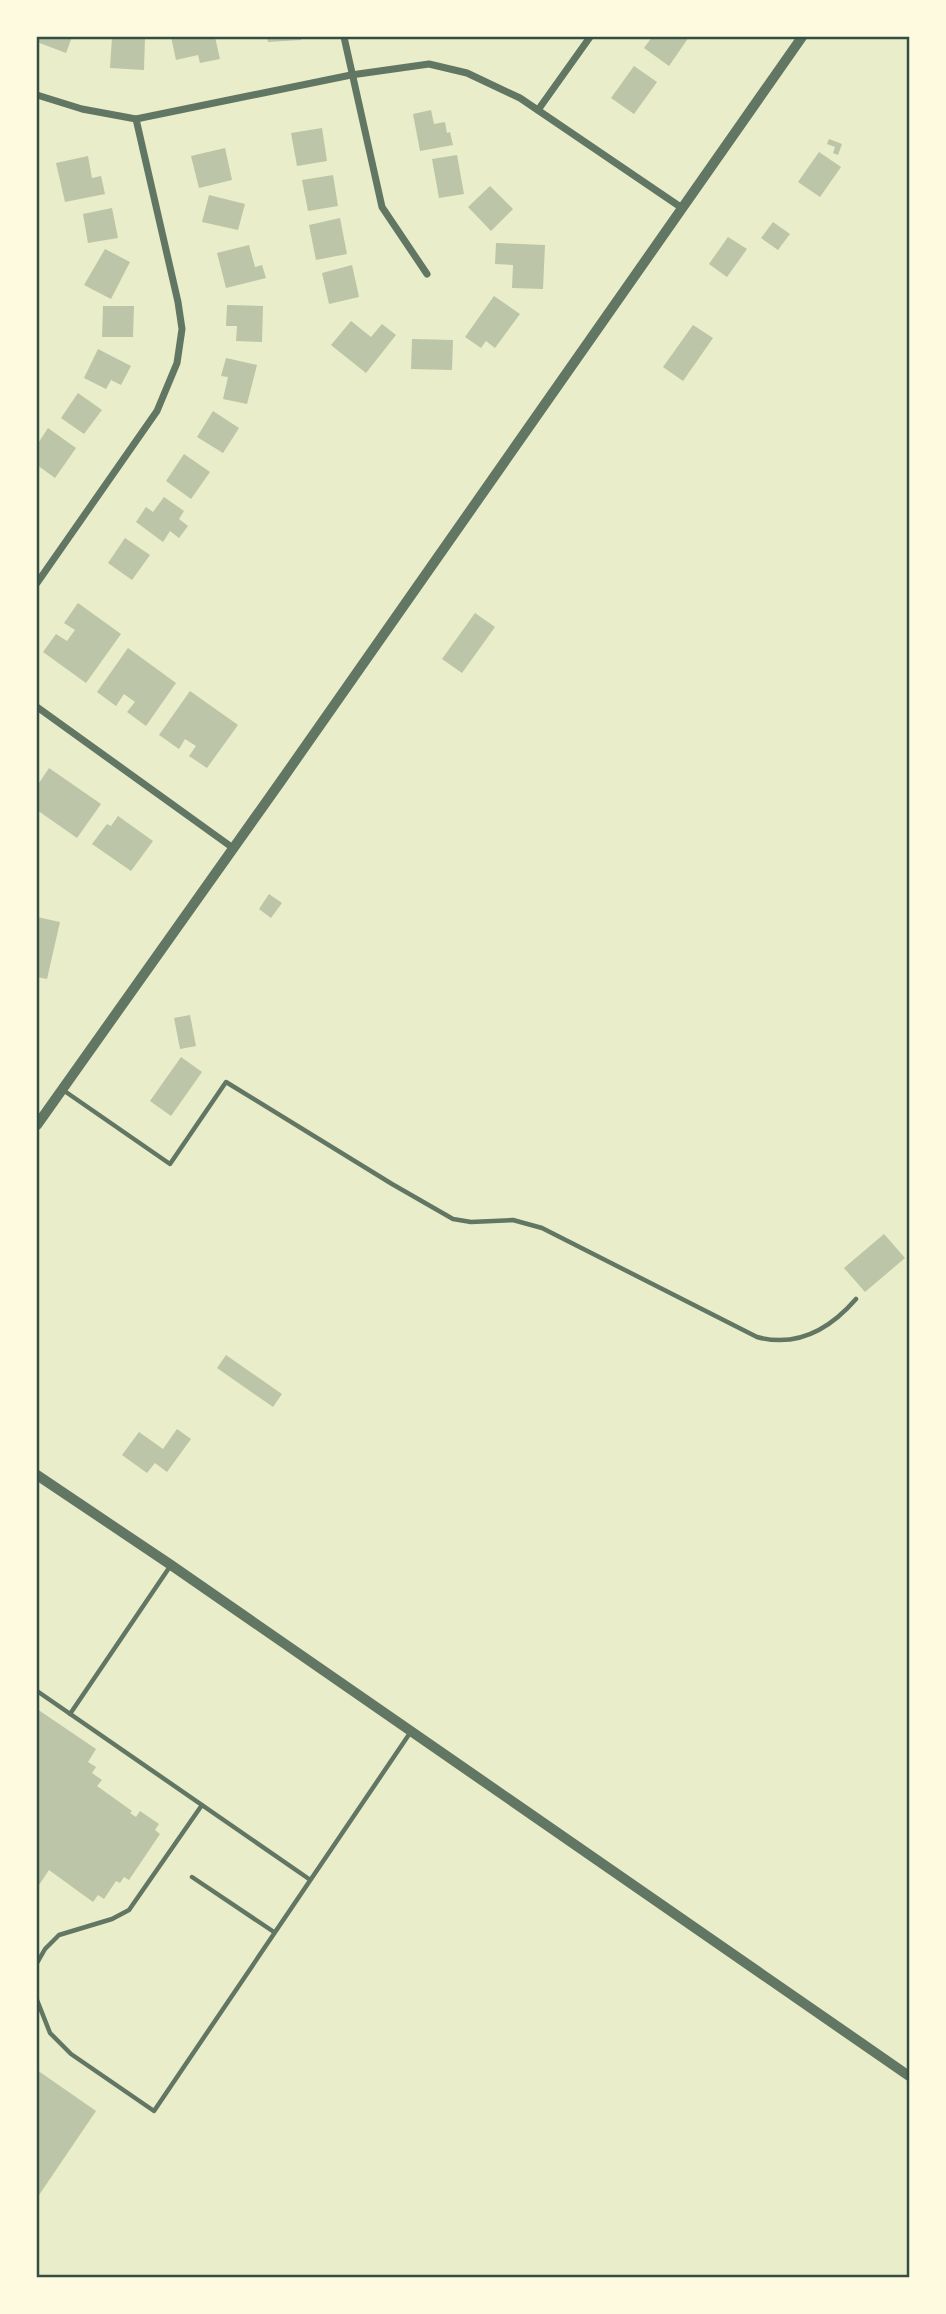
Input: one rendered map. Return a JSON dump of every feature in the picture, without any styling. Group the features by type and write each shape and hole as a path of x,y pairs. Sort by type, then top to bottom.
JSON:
{"street":[{"path":"344,37 382,207 427,274"},
{"path":"538,110 590,37"},
{"path":"37,1125 802,37"},
{"path":"37,95 82,109 136,119 351,75 429,64 467,73 520,98 681,208"},
{"path":"37,583 157,411 177,363 181,329 178,302 136,119"},
{"path":"37,707 233,848"},
{"path":"37,1475 172,1565 909,2076"}],"lane":[{"path":"62,1089 170,1164 226,1082 453,1219 471,1222 513,1220 542,1228 757,1337 783,1342 799,1338 839,1318 856,1299"},
{"path":"70,1714 172,1565"},
{"path":"37,1691 309,1879"},
{"path":"37,2000 51,2033 71,2054 155,2111 410,1732"},
{"path":"37,1963 45,1949 59,1935 112,1919 129,1910 202,1805"},
{"path":"192,1877 274,1932"}],"building":[{"path":"37,37 72,37 66,53 37,42"},
{"path":"112,37 145,37 144,70 110,68"},
{"path":"171,37 215,37 220,59 200,63 198,55 176,60"},
{"path":"267,37 301,37 301,40 268,42"},
{"path":"652,37 689,37 669,66 644,48"},
{"path":"634,66 657,82 634,114 611,98"},
{"path":"431,110 434,124 445,122 453,145 420,151 413,114"},
{"path":"322,128 327,161 297,166 291,133"},
{"path":"829,139 842,144 838,155 833,153 835,147 827,144"},
{"path":"225,148 232,180 199,188 191,156"},
{"path":"819,152 841,167 820,197 798,182"},
{"path":"457,155 464,194 439,198 432,159"},
{"path":"88,156 92,178 101,176 105,194 65,202 56,163"},
{"path":"333,175 338,206 308,211 302,180"},
{"path":"490,186 513,209 491,231 468,207"},
{"path":"209,195 245,204 238,230 202,222"},
{"path":"112,208 118,238 88,243 83,214"},
{"path":"340,218 347,254 316,260 309,225"},
{"path":"773,222 790,234 778,250 761,238"},
{"path":"728,237 747,249 727,277 709,264"},
{"path":"496,243 545,245 543,289 512,288 513,265 495,264"},
{"path":"249,245 255,267 262,265 266,278 226,288 217,253"},
{"path":"105,249 130,262 111,299 84,285"},
{"path":"352,265 359,297 329,304 322,273"},
{"path":"494,296 520,314 495,348 486,341 481,348 465,337"},
{"path":"227,305 263,306 262,342 236,341 237,326 226,326"},
{"path":"103,306 134,306 133,337 102,337"},
{"path":"351,321 371,337 382,324 396,335 366,373 331,345"},
{"path":"693,325 713,338 683,381 663,367"},
{"path":"412,339 453,340 452,370 411,369"},
{"path":"98,349 131,366 121,385 111,380 106,389 84,378"},
{"path":"226,358 257,365 247,404 223,399 228,377 221,376"},
{"path":"78,393 102,410 84,434 61,418"},
{"path":"213,411 239,428 223,453 197,437"},
{"path":"48,428 76,448 55,478 37,465 37,445"},
{"path":"184,454 210,472 191,499 166,481"},
{"path":"164,497 184,511 179,519 188,526 179,538 170,531 163,542 136,522 146,507 153,512"},
{"path":"125,538 150,555 132,580 108,563"},
{"path":"78,603 121,634 86,683 43,652 56,634 67,641 75,630 64,623"},
{"path":"475,613 495,627 462,673 442,659"},
{"path":"128,648 176,683 146,726 127,712 135,702 124,694 116,706 97,692"},
{"path":"190,691 238,725 207,768 189,756 196,746 185,739 179,749 159,735"},
{"path":"49,768 101,804 77,838 37,810 37,786"},
{"path":"118,816 153,841 131,871 92,844 107,824 111,826"},
{"path":"269,894 282,903 271,918 259,909"},
{"path":"37,917 60,922 47,979 37,977"},
{"path":"190,1015 196,1046 180,1049 174,1018"},
{"path":"181,1057 202,1072 171,1116 150,1101"},
{"path":"884,1234 905,1258 865,1292 844,1268"},
{"path":"226,1355 282,1394 273,1407 217,1368"},
{"path":"177,1429 191,1439 167,1472 155,1463 147,1473 122,1455 139,1432 163,1449"},
{"path":"37,1709 96,1749 88,1762 96,1767 92,1773 102,1780 97,1786 132,1811 130,1813 136,1817 140,1811 159,1824 155,1830 160,1834 129,1880 124,1877 120,1883 116,1881 104,1899 98,1895 93,1902 49,1870 37,1888"},
{"path":"37,2070 96,2111 37,2198"}]}
